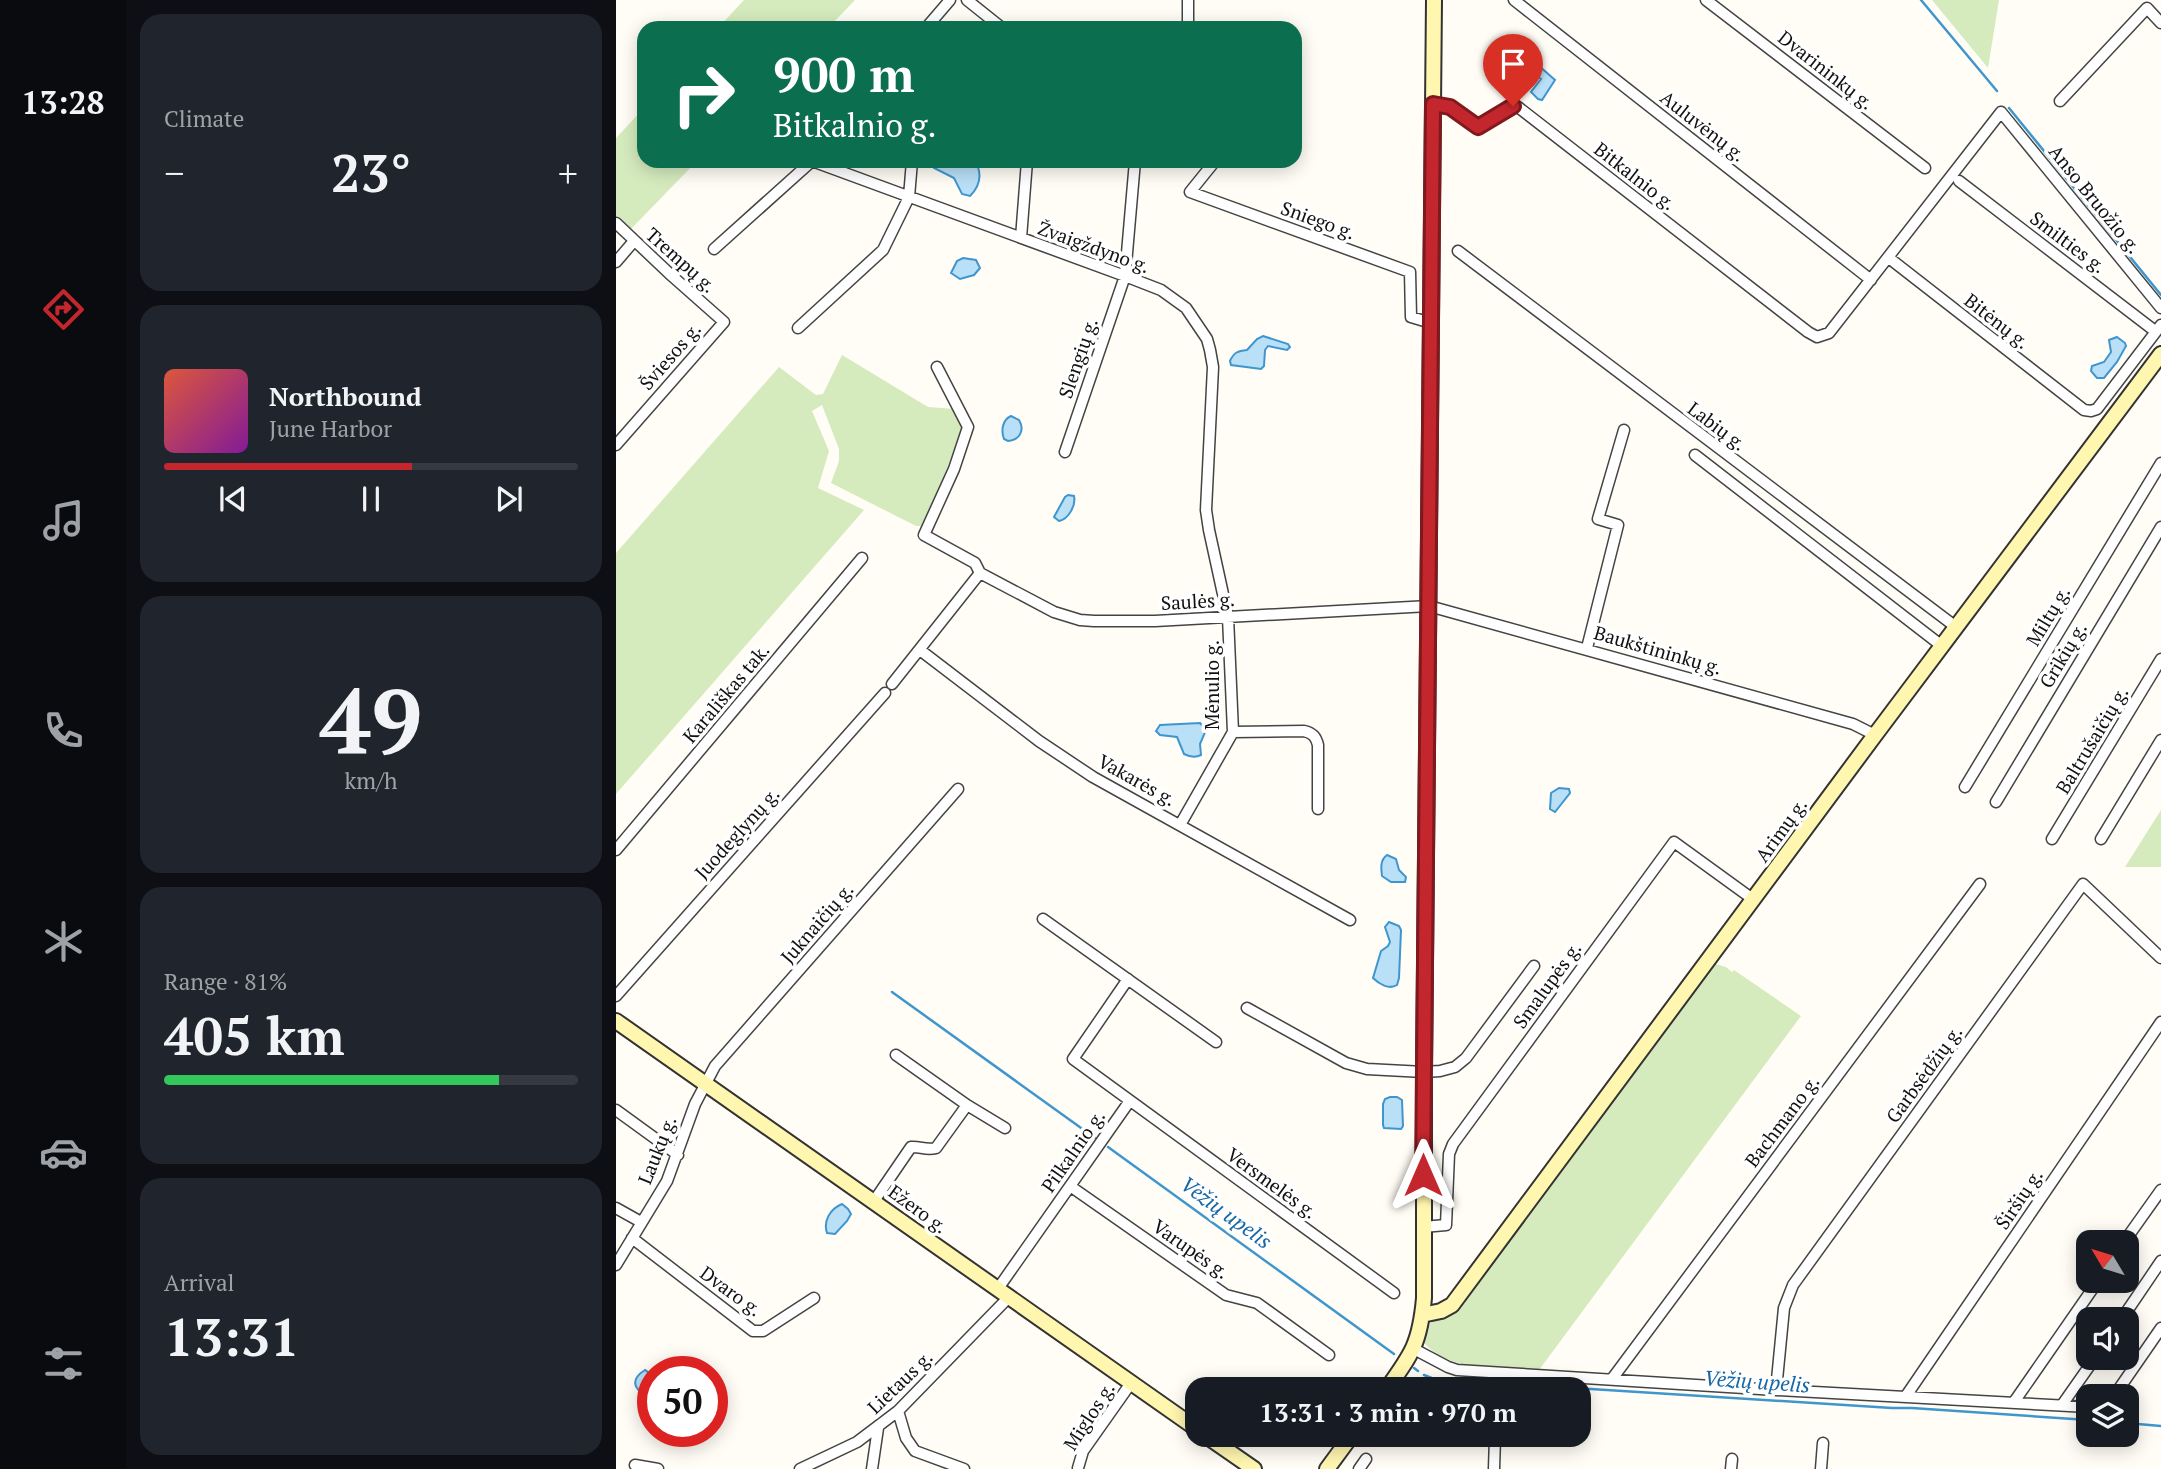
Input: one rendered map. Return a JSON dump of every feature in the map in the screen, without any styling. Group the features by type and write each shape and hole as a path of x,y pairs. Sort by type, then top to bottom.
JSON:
{"main road":[{"path":"1395,1377 1414,1349 1422,1315 1434,0"},
{"name":"Arimų g.","path":"1422,1315 1441,1311 1452,1305 2161,354"},
{"name":"Ežero g.","path":"616,1021 1185,1421"},
{"path":"1222,1447 1254,1469"},
{"path":"1327,1469 1343,1447"}],"street":[{"path":"932,21 950,0"},
{"path":"967,0 993,21"},
{"path":"1188,0 1188,21"},
{"name":"Auluvėnų g.","path":"1514,0 1871,281"},
{"name":"Dvarininkų g.","path":"1706,0 1925,169"},
{"path":"2060,101 2147,8 2161,23"},
{"name":"Bitkalnio g.","path":"1433,104 1450,107 1478,127 1510,107 1518,107 1816,337 1829,333 1871,281"},
{"name":"Anso Bruožio g.","path":"1889,258 2001,112 2161,308"},
{"name":"Žvaigždyno g.","path":"714,249 804,168"},
{"name":"Žvaigždyno g.","path":"831,168 1161,290 1186,309 1207,340 1213,367 1206,510 1228,617"},
{"path":"798,328 883,250 909,197 911,168"},
{"path":"1021,238 1026,168"},
{"name":"Slengių g.","path":"1065,452 1125,276 1134,168"},
{"name":"Sniego g.","path":"1209,168 1190,192 1410,272 1411,317 1432,323"},
{"name":"Smilties g.","path":"1959,181 2158,328"},
{"name":"Trempų g.","path":"616,223 724,322"},
{"path":"616,262 634,241"},
{"name":"Labių g.","path":"1458,251 1956,627"},
{"path":"1871,281 1889,258"},
{"name":"Bitėnų g.","path":"1889,258 2084,410 2097,410 2158,328"},
{"name":"Šviesos g.","path":"616,445 724,322"},
{"name":"Saulės g.","path":"937,367 968,427 954,468 924,535 975,563 980,573 1042,606 1080,620 1142,621 1429,606"},
{"path":"1587,649 1618,525 1598,519 1624,430"},
{"path":"1695,455 1942,646"},
{"name":"Miltų g.","path":"1965,787 2161,463"},
{"name":"Grikių g.","path":"1996,802 2161,527"},
{"name":"Karališkas tak.","path":"616,850 862,558"},
{"path":"920,649 980,573"},
{"name":"Baukštininkų g.","path":"1429,606 1853,724 1875,735"},
{"name":"Mėnulio g.","path":"1181,825 1233,732 1228,617"},
{"name":"Juodeglynų g.","path":"616,996 889,689 920,649"},
{"name":"Vakarės g.","path":"920,649 1039,741 1093,777 1350,920"},
{"name":"Baltrušaičių g.","path":"2052,839 2161,659"},
{"path":"1233,732 1304,731 1317,738 1318,809"},
{"path":"2101,839 2161,740"},
{"name":"Juknaičių g.","path":"705,1083 716,1066 958,789"},
{"name":"Smalupės g.","path":"1423,1227 1446,1225 1449,1154 1453,1144 1674,842 1754,900"},
{"name":"Bachmano g.","path":"1612,1379 1980,884"},
{"name":"Garbsėdžių g.","path":"1776,1390 1784,1308 1793,1285 2082,884 2161,958"},
{"path":"1043,919 1216,1042"},
{"name":"Smalupės g.","path":"1247,1008 1346,1063 1367,1069 1424,1072 1449,1069 1464,1061 1534,966"},
{"name":"Pilkalnio g.","path":"1003,1294 1070,1186 1129,1102 1073,1059 1128,979"},
{"name":"Širšių g.","path":"1906,1396 2161,1022"},
{"path":"896,1055 967,1105 1006,1128"},
{"name":"Laukų g.","path":"616,1265 667,1181 705,1083"},
{"name":"Versmelės g.","path":"1129,1102 1394,1293"},
{"path":"874,1201 911,1147 917,1146 928,1151 936,1149 967,1105"},
{"path":"616,1110 678,1155"},
{"name":"Varupės g.","path":"1070,1186 1226,1295 1257,1303 1329,1354"},
{"path":"2133,1230 2161,1190"},
{"path":"616,1208 641,1222"},
{"name":"Dvaro g.","path":"632,1238 753,1331 764,1331 814,1298"},
{"path":"2130,1307 2161,1261"},
{"path":"2014,1402 2090,1293"},
{"name":"Lietaus g.","path":"800,1469 857,1443 898,1412 1003,1294"},
{"path":"2122,1384 2161,1328"},
{"path":"1414,1349 1457,1370 2076,1406"},
{"path":"2062,1405 2087,1370"},
{"name":"Miglos g.","path":"1077,1468 1083,1451 1131,1383"},
{"path":"898,1412 906,1438 915,1451 964,1469"},
{"path":"872,1469 878,1428"},
{"path":"1821,1469 1823,1443"},
{"path":"1494,1469 1495,1447"},
{"path":"1359,1469 1366,1459"},
{"path":"635,1465 658,1469"}],"green space":[{"path":"744,0 855,0 835,21 724,21"},
{"path":"1932,0 1999,0 1988,68"},
{"path":"637,116 637,168 690,168 629,231 616,218 616,138"},
{"path":"842,355 928,407 955,409 963,423 925,523 916,526 831,483 839,461 839,449 822,405 812,411 829,451 818,488 864,510 616,794 616,553 779,367 816,395 823,394"},
{"path":"2161,810 2161,867 2125,867"},
{"path":"1716,964 1732,972 1734,970 1801,1016 1539,1370 1477,1367 1447,1359 1434,1352 1423,1342 1427,1329 1437,1320 1454,1312"}],"water":[{"path":"1533,64 1538,65 1555,80 1542,100 1531,92 1541,79 1531,72"},
{"path":"934,168 978,168 980,175 977,186 970,196 962,194 954,178"},
{"path":"963,258 976,260 980,268 974,275 960,279 951,273 957,261"},
{"path":"1263,336 1290,347 1287,350 1268,346 1261,369 1231,365 1230,361 1235,354 1247,350"},
{"path":"2117,337 2126,346 2104,378 2097,378 2091,371 2092,366 2104,362 2111,352 2109,340"},
{"path":"1011,416 1019,420 1021,431 1016,439 1008,441 1004,439 1003,429 1004,423"},
{"path":"1068,495 1074,496 1073,507 1066,518 1059,521 1054,517"},
{"path":"1200,723 1206,730 1200,744 1201,755 1197,757 1184,754 1177,737 1160,735 1156,731 1160,725"},
{"path":"1559,788 1569,789 1570,793 1555,812 1550,809 1551,793"},
{"path":"1387,855 1396,859 1399,870 1406,877 1405,882 1391,882 1382,876 1382,862"},
{"path":"1389,922 1399,926 1401,930 1399,978 1397,985 1387,987 1373,978 1381,951 1390,942 1385,927"},
{"path":"1390,1097 1402,1100 1401,1129 1384,1128 1383,1104 1385,1099"},
{"path":"842,1204 851,1214 835,1234 827,1233 828,1216"}],"waterway":[{"path":"1921,0 1997,91"},
{"path":"2009,108 2161,295"},
{"name":"Vėžių upelis","path":"892,992 1095,1138"},
{"name":"Vėžių upelis","path":"1108,1147 1394,1354"},
{"name":"Vėžių upelis","path":"1414,1368 1418,1371"},
{"name":"Vėžių upelis","path":"1424,1375 1434,1379 2076,1419"},
{"name":"Vėžių upelis","path":"2139,1424 2161,1426"}],"route":[{"path":"1423,1175 1433,104 1450,107 1478,127 1513,106"}]}
